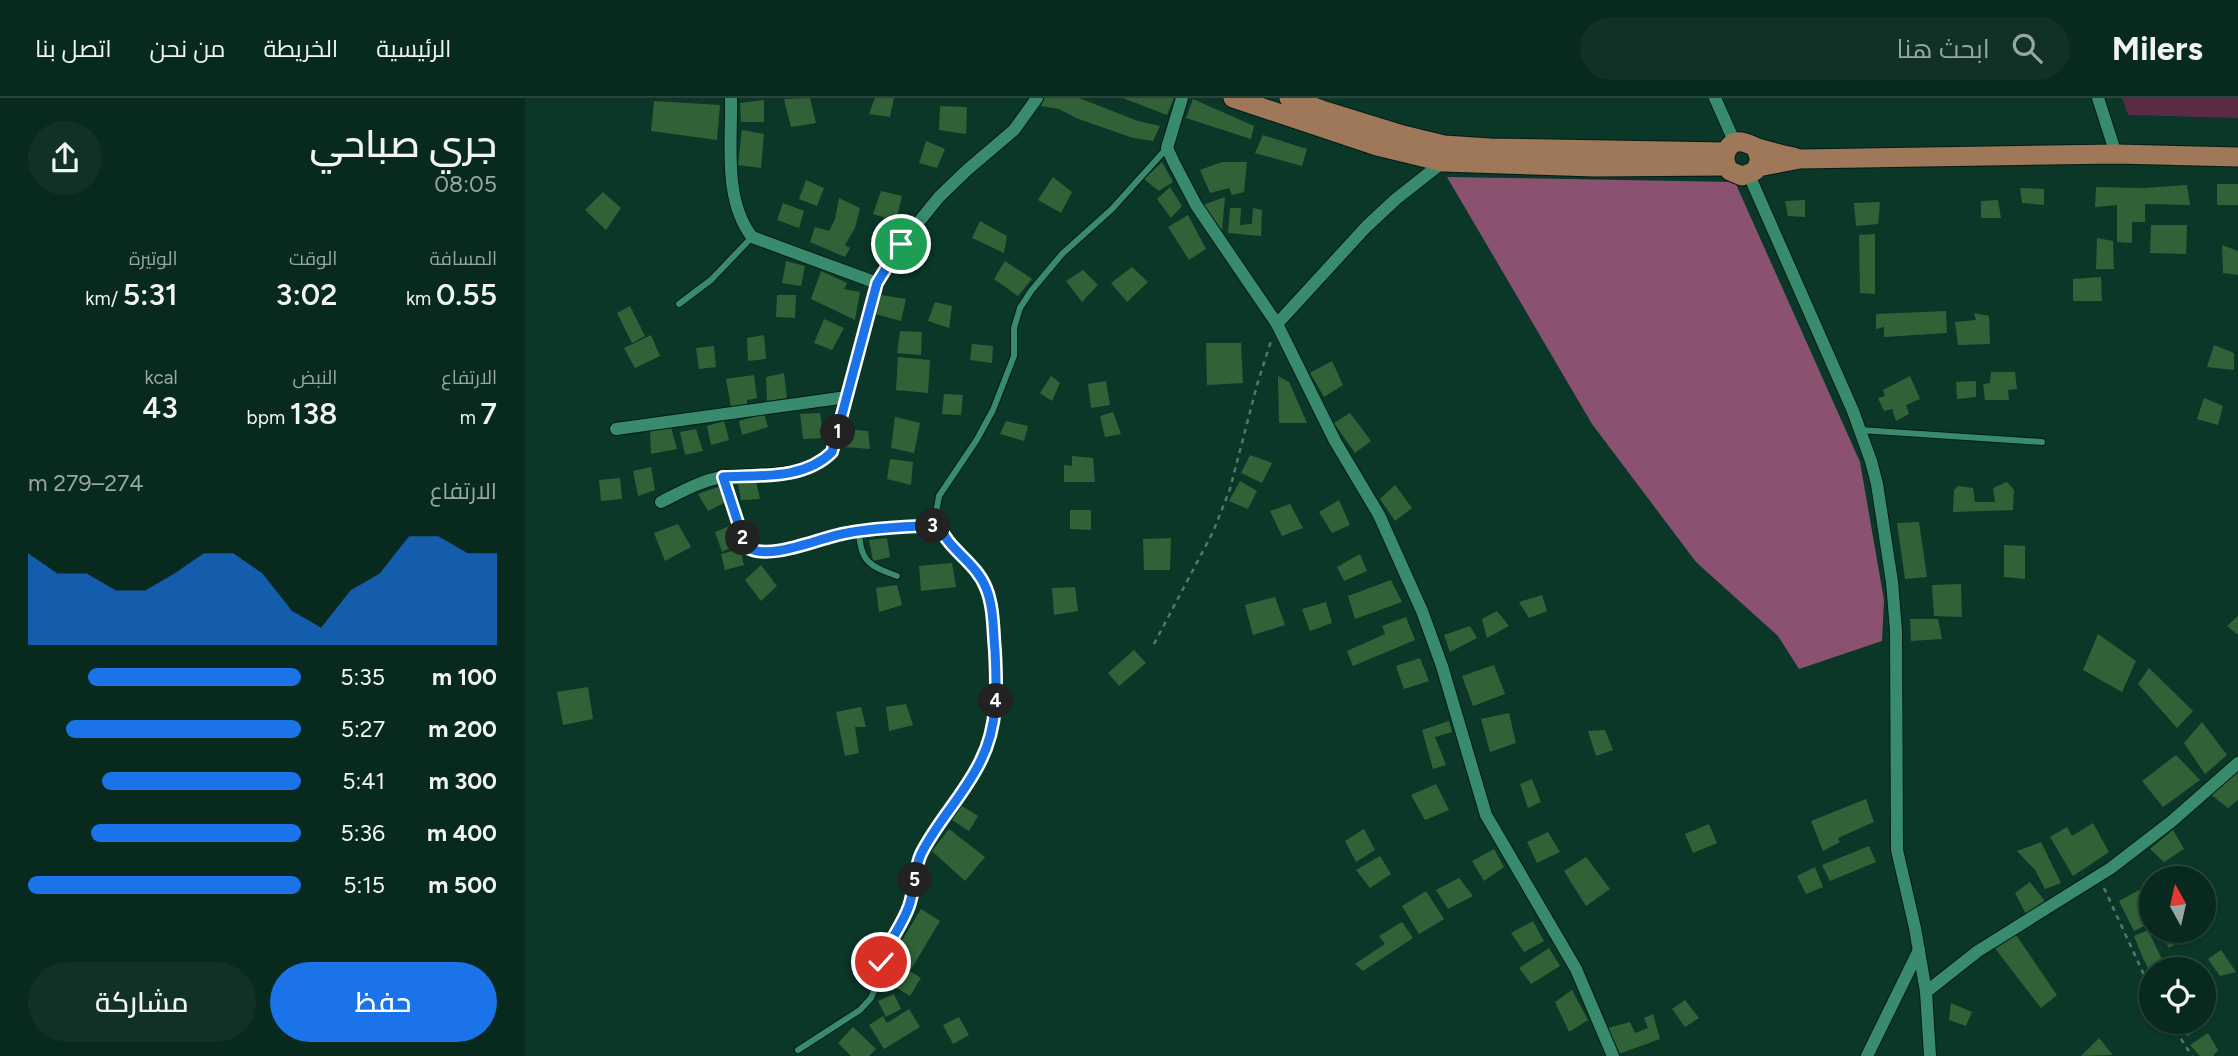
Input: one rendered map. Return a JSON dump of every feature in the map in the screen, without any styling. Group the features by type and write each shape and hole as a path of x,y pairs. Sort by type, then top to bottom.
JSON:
{"highway":[{"path":"1233,98 1365,142 1443,162 1595,167 1729,153 1747,142 1755,163"},
{"path":"1289,98 1392,132 1444,145 1729,153"},
{"path":"1729,153 1736,175 1755,163 1800,159 2116,154 2238,157"}],"street":[{"path":"731,98 733,188 744,227 752,237 877,283"},
{"path":"661,502 689,487 723,477 777,474 807,469 832,452 877,283 901,244 939,197 1014,130 1037,98"},
{"path":"1182,98 1167,148 1196,205 1277,324 1355,479 1379,514 1442,666 1486,816 1576,969 1613,1056"},
{"path":"1715,98 1729,153"},
{"path":"2098,98 2116,154"},
{"path":"1277,324 1366,226 1443,162"},
{"path":"1755,163 1860,430 1877,484 1892,582 1896,631 1897,850 1926,992 1930,1056"},
{"path":"616,429 847,397"},
{"path":"1926,992 1978,951 2098,876 2172,821 2238,763"},
{"path":"1867,1056 1919,950"}],"lane":[{"path":"798,1050 859,1010 871,998 886,948 911,901 919,858 936,825 981,762 989,743 997,689 991,605 978,573 943,535 936,513 939,496 966,457 993,410 1014,356 1014,328 1020,308 1031,291 1062,254 1112,209 1167,148"},
{"path":"679,304 712,280 752,237"},
{"path":"1860,430 2042,442"},
{"path":"723,477 746,547 753,552 777,550 859,531 939,525"},
{"path":"859,531 860,547 867,563 897,576"}],"path":[{"path":"1154,644 1213,532 1230,489 1257,386 1277,324"},
{"path":"2098,876 2139,964"},
{"path":"2178,1034 2192,1056"}],"shaded area":[{"path":"2122,98 2238,98 2238,118 2128,115"},
{"path":"1447,177 1735,182 1860,462 1884,600 1882,641 1799,669 1778,636 1696,562 1592,424"}],"building":[{"path":"810,98 816,123 791,127 784,99"},
{"path":"875,98 894,98 890,117 869,114"},
{"path":"1044,98 1079,98 1138,121 1160,126 1153,141 1133,138 1076,118 1059,109 1041,106"},
{"path":"1123,98 1174,98 1167,115"},
{"path":"1193,99 1254,126 1251,139 1186,118"},
{"path":"764,100 764,122 741,122 740,103"},
{"path":"654,101 720,105 717,140 651,131"},
{"path":"940,106 967,107 966,134 939,130"},
{"path":"742,130 764,134 761,168 738,165"},
{"path":"1263,135 1307,149 1302,166 1255,153"},
{"path":"926,141 945,149 937,168 919,163"},
{"path":"1162,162 1173,182 1159,191 1144,179"},
{"path":"1222,162 1247,162 1244,192 1232,195 1229,188 1210,193 1200,170"},
{"path":"1053,177 1072,192 1061,213 1038,200"},
{"path":"806,180 824,188 817,206 799,199"},
{"path":"2217,184 2238,184 2238,205 2217,205"},
{"path":"2187,185 2190,205 2145,204 2145,222 2132,222 2132,243 2117,242 2117,205 2095,207 2096,187"},
{"path":"1170,187 1182,206 1171,218 1157,199"},
{"path":"2020,188 2044,189 2044,205 2022,203"},
{"path":"881,191 902,196 896,221 873,214"},
{"path":"603,192 621,208 606,230 585,210"},
{"path":"1225,197 1222,231 1203,205"},
{"path":"839,198 860,208 855,228 845,245 850,248 845,257 810,242 815,227 829,231 835,219"},
{"path":"1805,200 1805,217 1788,216 1785,201"},
{"path":"1998,200 2001,218 1981,218 1981,201"},
{"path":"1880,202 1878,224 1856,226 1854,203"},
{"path":"783,203 804,211 799,228 777,220"},
{"path":"1230,208 1241,208 1240,225 1252,224 1253,208 1262,210 1261,236 1228,233"},
{"path":"1188,215 1206,249 1189,260 1168,227"},
{"path":"980,221 1007,236 1004,253 972,238"},
{"path":"2151,225 2187,225 2186,254 2150,253"},
{"path":"1875,234 1875,294 1860,293 1859,235"},
{"path":"2097,238 2113,241 2114,269 2096,269"},
{"path":"2222,245 2238,251 2238,275 2223,273"},
{"path":"786,261 805,266 801,286 782,283"},
{"path":"1005,261 1032,279 1018,296 994,279"},
{"path":"1132,267 1148,282 1127,302 1111,283"},
{"path":"1083,270 1098,285 1082,302 1066,281"},
{"path":"821,271 847,283 844,289 860,292 855,320 811,299"},
{"path":"2101,277 2102,301 2073,301 2073,279"},
{"path":"777,295 796,295 795,318 776,317"},
{"path":"881,295 906,299 901,321 875,314"},
{"path":"935,302 952,306 949,328 928,321"},
{"path":"630,306 645,336 632,343 617,313"},
{"path":"1946,311 1947,333 1884,337 1884,327 1876,329 1876,314"},
{"path":"1974,313 1989,316 1990,344 1958,345 1955,322 1976,320"},
{"path":"824,319 844,328 832,350 814,343"},
{"path":"900,331 922,332 921,355 897,353"},
{"path":"651,335 660,356 635,368 624,348"},
{"path":"764,335 766,359 748,361 747,338"},
{"path":"1206,343 1241,343 1243,383 1207,385"},
{"path":"972,344 993,346 992,363 970,360"},
{"path":"2214,345 2234,353 2234,370 2207,367"},
{"path":"714,346 716,367 699,369 696,348"},
{"path":"898,357 930,360 928,393 896,390"},
{"path":"1332,361 1343,385 1324,397 1310,373"},
{"path":"1991,372 2015,372 2017,389 2008,390 2009,400 1985,400 1983,384 1990,383"},
{"path":"784,373 787,398 767,401 766,377"},
{"path":"754,375 757,398 747,400 747,404 731,407 726,379"},
{"path":"1051,376 1060,383 1052,401 1040,393"},
{"path":"1278,376 1289,382 1307,423 1279,423"},
{"path":"1910,376 1920,399 1906,405 1909,414 1896,421 1892,409 1884,411 1878,398 1885,396 1883,390"},
{"path":"1106,381 1110,405 1091,408 1088,384"},
{"path":"1976,381 1976,397 1957,399 1956,382"},
{"path":"944,394 963,395 961,415 942,414"},
{"path":"2204,398 2223,406 2218,425 2197,419"},
{"path":"1113,412 1121,434 1105,437 1100,416"},
{"path":"820,413 824,438 803,439 800,414"},
{"path":"1350,413 1371,441 1355,453 1334,423"},
{"path":"764,414 768,427 742,435 739,421"},
{"path":"895,417 920,423 914,453 891,448"},
{"path":"724,421 729,440 711,445 707,426"},
{"path":"1006,421 1028,426 1024,441 1000,434"},
{"path":"671,427 677,449 651,454 650,430"},
{"path":"696,429 703,451 685,455 680,432"},
{"path":"844,429 868,431 870,449 844,447"},
{"path":"1250,455 1272,463 1262,483 1241,473"},
{"path":"1072,456 1093,458 1095,482 1064,482 1064,465 1072,466"},
{"path":"890,459 913,462 911,485 887,479"},
{"path":"651,467 655,490 638,496 633,471"},
{"path":"620,478 622,499 601,501 599,480"},
{"path":"756,481 760,499 741,500 738,484"},
{"path":"1240,481 1257,491 1248,509 1229,501"},
{"path":"2007,482 2014,490 2013,510 1953,512 1954,490 1958,486 1973,488 1975,502 1995,502 1993,488"},
{"path":"1395,485 1412,508 1395,521 1380,499"},
{"path":"718,487 726,502 708,511 698,494"},
{"path":"1339,500 1350,525 1332,533 1319,512"},
{"path":"1290,504 1303,528 1282,536 1270,511"},
{"path":"1070,510 1091,510 1091,530 1070,529"},
{"path":"1919,522 1927,577 1905,579 1897,523"},
{"path":"678,524 691,547 665,561 654,533"},
{"path":"732,525 740,543 722,552 715,532"},
{"path":"887,538 890,557 873,561 869,540"},
{"path":"1171,538 1170,570 1144,570 1143,539"},
{"path":"2004,545 2025,546 2025,579 2004,577"},
{"path":"740,549 744,565 725,570 721,554"},
{"path":"1360,554 1367,571 1344,581 1337,567"},
{"path":"952,563 956,587 921,591 919,566"},
{"path":"761,565 777,586 761,601 745,580"},
{"path":"1391,580 1402,602 1355,619 1348,596"},
{"path":"1961,584 1962,617 1934,616 1932,585"},
{"path":"897,585 902,605 879,612 876,588"},
{"path":"1075,587 1078,611 1054,615 1052,588"},
{"path":"1542,595 1547,611 1529,618 1519,602"},
{"path":"1275,597 1285,625 1253,635 1245,605"},
{"path":"1326,602 1332,623 1310,631 1302,609"},
{"path":"1497,611 1509,626 1487,638 1482,619"},
{"path":"2238,616 2238,635 2227,626"},
{"path":"1406,617 1415,640 1353,666 1347,651 1385,634 1382,626"},
{"path":"1910,619 1938,619 1942,639 1911,641"},
{"path":"1470,626 1477,638 1450,652 1444,635"},
{"path":"2098,634 2136,661 2122,692 2083,670"},
{"path":"1134,650 1146,663 1119,686 1108,673"},
{"path":"1420,658 1429,681 1404,689 1396,666"},
{"path":"1494,665 1505,694 1473,706 1462,676"},
{"path":"2149,668 2193,711 2177,728 2138,684"},
{"path":"588,687 593,719 563,725 557,692"},
{"path":"906,704 913,725 889,731 886,707"},
{"path":"861,707 866,727 855,727 859,753 845,756 836,712"},
{"path":"1509,713 1516,743 1490,752 1481,719"},
{"path":"1449,721 1452,732 1435,737 1446,765 1433,769 1422,730"},
{"path":"2202,722 2227,755 2205,774 2184,743"},
{"path":"1605,730 1613,750 1596,756 1588,731"},
{"path":"2176,755 2200,780 2163,807 2142,781"},
{"path":"2238,770 2238,800 2228,808 2210,794"},
{"path":"1532,779 1541,802 1528,808 1520,784"},
{"path":"1436,784 1449,810 1425,820 1411,795"},
{"path":"1866,799 1874,822 1838,838 1840,842 1823,851 1811,821"},
{"path":"962,806 978,816 969,831 952,820"},
{"path":"2093,823 2109,852 2073,876 2050,837 2067,827 2072,836"},
{"path":"1709,824 1717,843 1693,853 1685,834"},
{"path":"949,829 985,857 965,881 932,851"},
{"path":"1364,829 1375,850 1356,862 1345,841"},
{"path":"2173,830 2184,849 2164,862 2150,849"},
{"path":"1548,832 1560,852 1537,863 1527,842"},
{"path":"2041,842 2061,883 2045,889 2035,870 2017,851"},
{"path":"1869,846 1876,862 1830,881 1822,865"},
{"path":"1494,849 1504,867 1484,881 1472,861"},
{"path":"1380,856 1391,874 1370,888 1356,870"},
{"path":"1586,857 1610,889 1586,906 1564,871"},
{"path":"1815,867 1823,887 1806,894 1797,876"},
{"path":"1459,878 1473,896 1448,909 1436,890"},
{"path":"2030,882 2047,904 2026,914 2015,893"},
{"path":"2139,890 2139,929 2134,931 2119,901"},
{"path":"1426,891 1444,919 1419,934 1402,906"},
{"path":"921,909 940,921 910,971 921,978 910,996 882,979"},
{"path":"1533,921 1544,941 1524,952 1511,933"},
{"path":"1402,922 1413,938 1363,971 1355,964 1385,944 1379,936"},
{"path":"2139,934 2139,943 2154,943 2161,957 2142,957 2134,936"},
{"path":"2016,935 2057,995 2041,1008 1994,947"},
{"path":"1549,948 1560,966 1531,984 1519,968"},
{"path":"2221,950 2236,972 2220,976 2216,970 2216,957 2211,957"},
{"path":"1572,990 1588,1020 1569,1032 1555,1002"},
{"path":"894,994 901,1009 886,1017 878,1001"},
{"path":"1685,1000 1699,1018 1685,1027 1672,1009"},
{"path":"1951,1003 1972,1012 1966,1026 1949,1020"},
{"path":"909,1009 920,1027 884,1049 869,1025 883,1016 887,1023"},
{"path":"1653,1014 1660,1039 1616,1055 1608,1028 1630,1022 1635,1033 1648,1028 1644,1018"},
{"path":"959,1017 969,1035 953,1044 943,1025"},
{"path":"853,1027 876,1049 869,1056 851,1056 838,1043"},
{"path":"2209,1034 2218,1050 2213,1056 2200,1056 2190,1045"},
{"path":"2099,1038 2113,1055 2081,1056"}],"route":[{"path":"881,962 911,901 919,858 936,825 981,762 989,743 997,689 991,605 986,588 969,561 943,535 939,525 876,528 777,550 753,552 746,547 723,477 777,474 807,469 832,452 877,283 901,244"}]}
